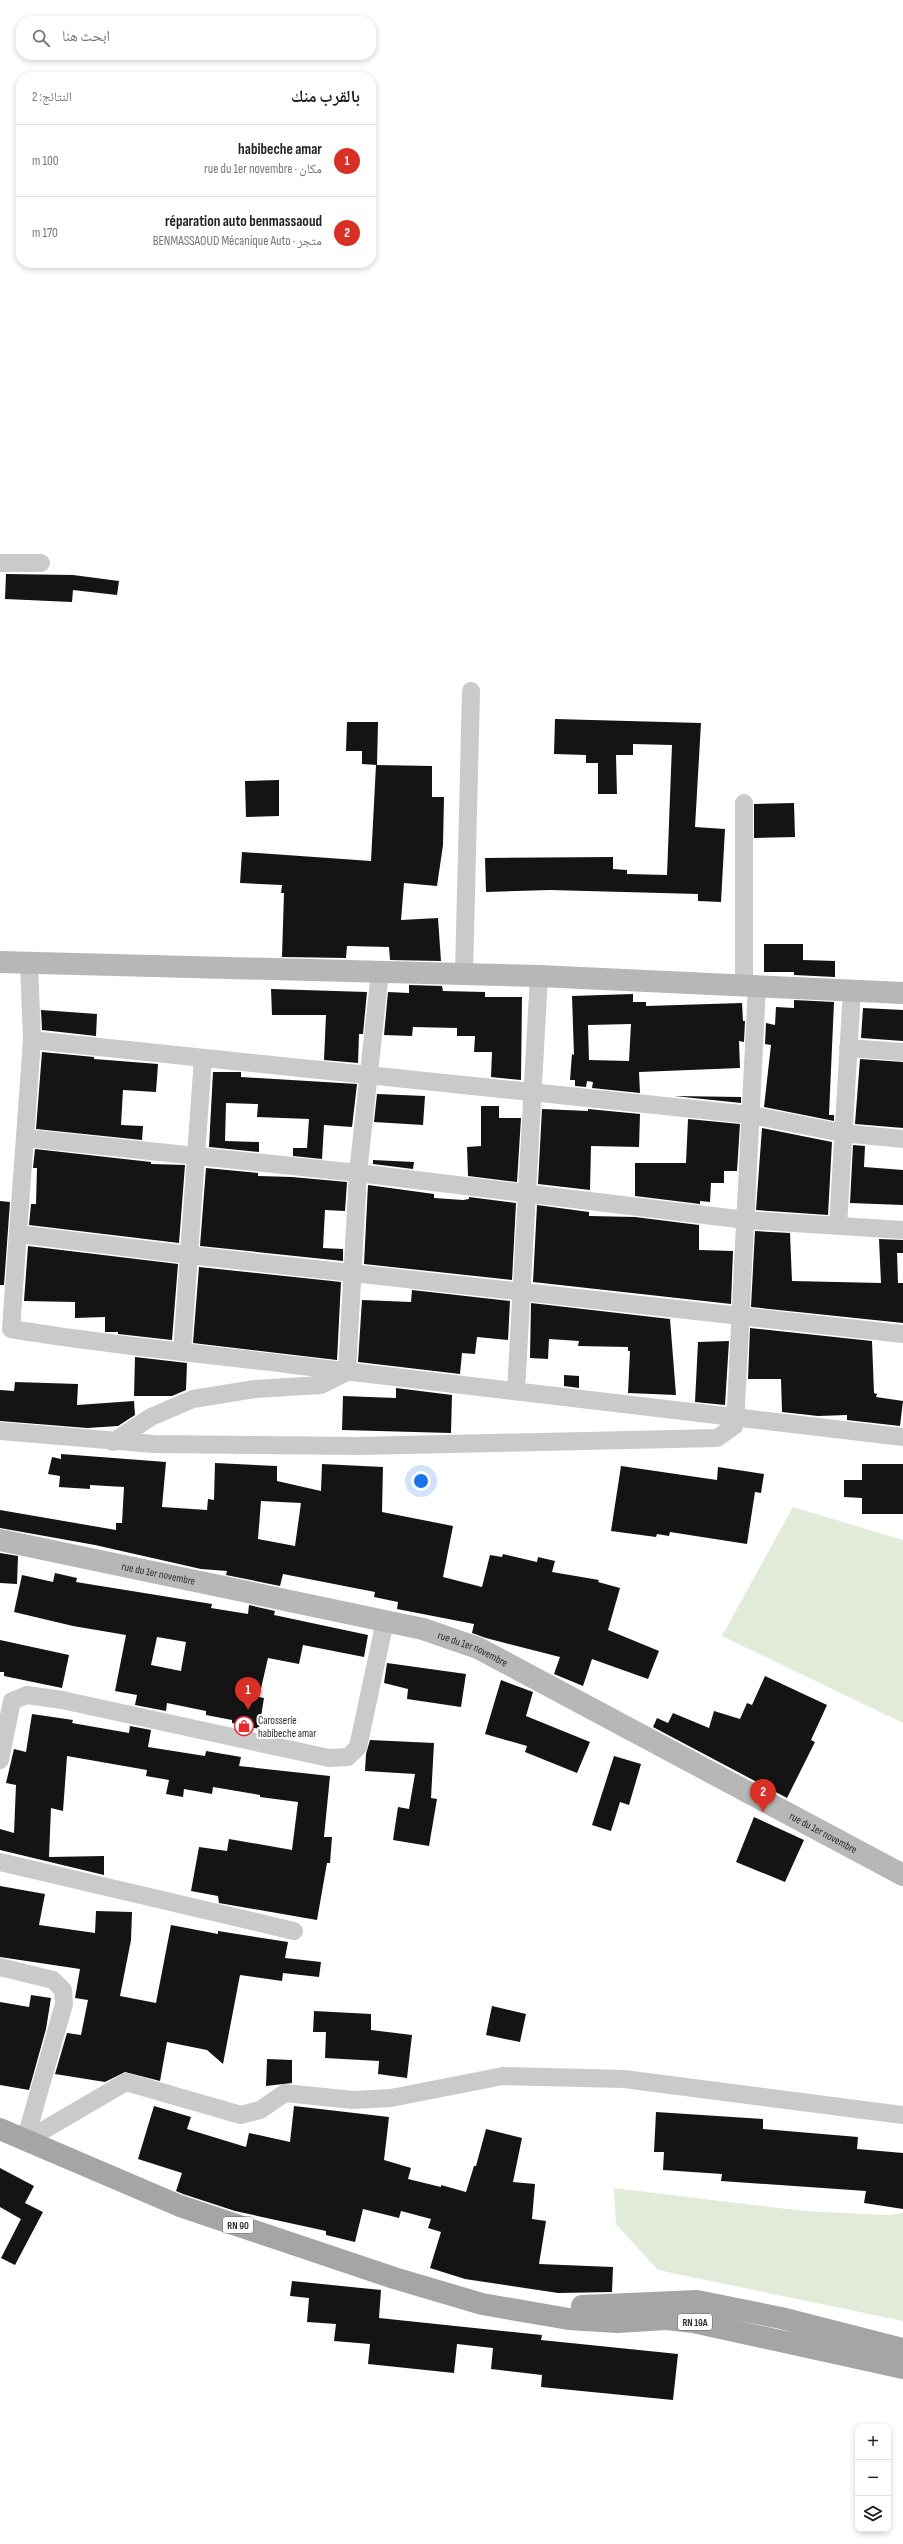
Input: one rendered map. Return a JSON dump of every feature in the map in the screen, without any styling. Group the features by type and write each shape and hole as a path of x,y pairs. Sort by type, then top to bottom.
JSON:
{"main road":[{"path":"0,962 539,976 903,993"},
{"name":"rue du 1er novembre","path":"0,1540 423,1629 478,1648 903,1875"},
{"name":"RN 90","path":"0,2130 180,2206 394,2278 482,2304"},
{"name":"RN 19A","path":"482,2304 589,2306 697,2301 781,2318 903,2349"},
{"name":"RN 19A","path":"482,2304 569,2319 617,2322 666,2319 693,2322 903,2368"}],"street":[{"path":"0,564 42,564"},
{"path":"464,974 471,691"},
{"path":"0,1431 113,1442 358,1446 717,1438 734,1426 752,1115 750,986 744,804"},
{"path":"29,963 32,1040 11,1329 102,1344 735,1416 903,1437"},
{"path":"347,1372 351,1272 358,1173 380,972"},
{"path":"516,1391 534,1093 539,976"},
{"path":"838,1226 842,1133 852,990"},
{"path":"32,1040 752,1115 842,1133 903,1139"},
{"path":"848,1048 903,1052"},
{"path":"182,1352 203,1058"},
{"path":"26,1138 358,1173 528,1195 746,1220 903,1230"},
{"path":"18,1234 189,1255 903,1334"},
{"path":"113,1442 151,1417 193,1399 255,1389 321,1385 347,1372"},
{"path":"0,1760 12,1701 27,1695 62,1700 329,1758 348,1758 358,1747 385,1621"},
{"path":"0,1862 294,1931"},
{"path":"0,1967 53,1980 63,1990 64,2004 25,2141"},
{"path":"25,2141 126,2082 241,2115 260,2110 285,2093 353,2100 376,2099 503,2076 624,2079 903,2115"}],"green space":[{"path":"793,1507 903,1540 903,1723 722,1636"},
{"path":"614,2188 804,2211 887,2215 903,2213 903,2321 658,2270 616,2224"}],"building":[{"path":"6,574 73,575 119,581 117,595 73,590 72,602 5,599"},
{"path":"555,719 701,723 695,827 725,829 721,902 698,901 698,894 550,890 486,892 485,858 613,857 613,869 627,870 627,874 667,875 672,745 633,744 633,755 616,755 617,794 598,794 598,763 586,763 586,755 554,754"},
{"path":"347,722 378,722 377,765 362,764 362,751 346,751"},
{"path":"376,765 432,766 432,797 444,797 443,845 437,886 404,883 401,920 438,918 441,961 390,960 389,947 347,946 346,958 282,957 284,893 281,893 282,885 240,883 242,852 371,861"},
{"path":"279,780 279,816 246,817 245,781"},
{"path":"794,803 795,837 754,838 754,804"},
{"path":"764,944 803,944 803,960 835,961 835,977 794,975 794,972 764,972"},
{"path":"409,985 442,986 443,991 485,992 485,997 522,997 521,1080 491,1077 492,1052 474,1052 475,1036 457,1036 457,1028 413,1027 412,1036 384,1035 388,992 409,993"},
{"path":"271,989 367,992 363,1034 359,1034 358,1063 324,1060 326,1015 272,1015"},
{"path":"633,994 633,1002 646,1002 646,1006 742,1003 743,1021 745,1021 744,1042 739,1041 740,1068 639,1072 640,1093 592,1088 593,1082 587,1081 586,1087 575,1086 575,1080 570,1080 572,1054 574,1055 572,996","holes":["631,1024 629,1061 589,1060 588,1025"]},
{"path":"794,1000 834,1002 829,1115 834,1115 834,1121 764,1107 771,1045 765,1044 766,1023 775,1025 776,1007 794,1008"},
{"path":"863,1008 903,1010 903,1041 861,1038"},
{"path":"41,1010 97,1014 96,1036 42,1030"},
{"path":"42,1052 94,1057 94,1059 158,1064 156,1092 123,1090 121,1125 143,1126 142,1140 36,1129"},
{"path":"860,1059 903,1062 903,1128 855,1124"},
{"path":"213,1072 241,1072 241,1077 357,1084 352,1127 324,1125 322,1159 293,1156 293,1148 307,1148 309,1119 257,1117 258,1104 226,1103 225,1141 259,1142 259,1152 209,1147"},
{"path":"377,1094 425,1096 423,1125 374,1122"},
{"path":"674,1096 741,1097 741,1103"},
{"path":"481,1106 499,1106 499,1118 521,1118 517,1182 468,1176 467,1147 481,1146"},
{"path":"542,1109 588,1111 588,1109 640,1114 639,1147 591,1146 590,1190 538,1184"},
{"path":"688,1119 740,1124 737,1171 724,1171 724,1183 711,1183 710,1202 700,1201 700,1204 635,1196 635,1163 686,1163"},
{"path":"762,1128 832,1142 828,1215 756,1210"},
{"path":"853,1145 865,1146 864,1167 903,1170 903,1205 850,1203"},
{"path":"35,1149 151,1162 151,1164 185,1165 179,1243 29,1225 31,1204 36,1204 37,1168 33,1168"},
{"path":"373,1160 414,1162 413,1169 373,1164"},
{"path":"206,1168 258,1173 258,1176 292,1177 347,1182 345,1211 325,1210 323,1248 343,1249 343,1261 200,1246"},
{"path":"368,1185 434,1194 434,1198 463,1200 469,1199 469,1197 516,1203 512,1280 364,1264"},
{"path":"0,1201 10,1202 4,1285 0,1285"},
{"path":"537,1205 589,1212 589,1216 635,1217 699,1225 699,1250 733,1251 731,1304 533,1282"},
{"path":"755,1231 790,1233 792,1281 881,1283 879,1239 903,1240 903,1253 897,1253 898,1283 903,1283 903,1323 751,1307"},
{"path":"28,1246 178,1264 172,1340 118,1334 118,1332 105,1332 105,1317 75,1318 75,1302 24,1301"},
{"path":"199,1267 341,1282 337,1360 193,1343"},
{"path":"412,1290 510,1301 508,1340 477,1337 475,1354 462,1353 460,1374 358,1362 362,1300 411,1302"},
{"path":"531,1303 670,1319 676,1395 628,1393 630,1351 628,1351 628,1347 578,1346 579,1341 549,1339 548,1359 530,1358"},
{"path":"750,1328 872,1341 874,1393 877,1394 876,1397 903,1401 900,1426 847,1420 847,1415 818,1416 782,1412 781,1379 748,1379"},
{"path":"729,1341 725,1405 695,1402 698,1342"},
{"path":"135,1357 187,1363 186,1390 172,1396 134,1396"},
{"path":"564,1375 579,1376 579,1388 564,1386"},
{"path":"15,1382 78,1384 77,1405 134,1401 135,1415 118,1426 87,1428 0,1421 0,1390 14,1391"},
{"path":"396,1388 452,1395 451,1433 342,1430 343,1396 396,1398"},
{"path":"61,1454 166,1462 162,1507 207,1510 208,1499 214,1500 215,1463 277,1466 277,1481 321,1491 322,1464 383,1467 382,1512 453,1526 443,1577 482,1587 490,1555 502,1557 503,1554 537,1562 538,1557 555,1561 552,1572 599,1580 598,1582 620,1588 608,1630 659,1651 648,1679 592,1659 583,1686 554,1674 560,1657 472,1633 474,1624 397,1609 398,1602 374,1597 375,1592 283,1574 280,1586 226,1575 227,1571 201,1569 95,1545 0,1528 0,1510 116,1530 116,1523 122,1523 124,1487 90,1485 90,1489 59,1487 60,1476 48,1474 52,1457 61,1459","holes":["261,1501 301,1503 295,1546 258,1539"]},
{"path":"862,1464 903,1464 903,1514 862,1514 862,1498 844,1497 844,1480 862,1480"},
{"path":"621,1466 717,1480 718,1467 764,1474 761,1493 755,1492 747,1544 670,1532 669,1536 657,1534 656,1537 611,1531"},
{"path":"0,1553 18,1556 17,1584 0,1583"},
{"path":"55,1573 77,1578 76,1582 212,1604 211,1608 248,1614 249,1605 275,1611 274,1615 368,1635 364,1657 303,1645 299,1664 268,1658 259,1697 264,1698 259,1729 232,1723 232,1720 206,1715 206,1711 167,1703 166,1711 135,1705 137,1695 115,1691 126,1635 73,1626 14,1612 22,1575 53,1582","holes":["157,1637 186,1642 181,1671 151,1665"]},
{"path":"0,1640 69,1655 62,1688 4,1676 4,1672 0,1672"},
{"path":"387,1663 466,1674 461,1707 407,1699 408,1689 384,1683"},
{"path":"765,1676 827,1705 811,1740 815,1742 787,1798 653,1727 657,1718 668,1723 673,1713 709,1728 714,1711 740,1719 747,1703 752,1705"},
{"path":"501,1680 533,1692 526,1716 590,1742 577,1773 525,1752 527,1746 485,1734"},
{"path":"32,1714 73,1720 72,1723 129,1733 130,1726 151,1730 148,1747 205,1756 206,1751 241,1757 239,1766 330,1776 324,1837 332,1837 330,1863 327,1863 317,1920 219,1903 218,1896 191,1891 199,1847 227,1851 229,1839 292,1850 298,1802 260,1797 260,1795 213,1787 212,1794 184,1789 183,1797 166,1794 169,1780 146,1776 147,1770 67,1756 63,1811 51,1808 49,1857 104,1856 104,1875 0,1850 0,1829 14,1833 16,1785 6,1783 14,1749 26,1752"},
{"path":"370,1740 434,1743 431,1798 437,1799 429,1846 393,1840 398,1807 409,1809 415,1774 365,1771 366,1754"},
{"path":"614,1756 641,1764 629,1805 620,1802 611,1831 592,1825"},
{"path":"754,1817 804,1840 785,1882 736,1862"},
{"path":"0,1886 45,1894 39,1925 95,1933 96,1911 132,1912 131,1940 120,1996 156,2003 171,1925 218,1934 218,1931 288,1942 285,1958 321,1962 319,1977 283,1973 282,1981 240,1975 223,2064 207,2050 167,2042 160,2081 125,2072 105,2082 55,2074 67,2033 81,2035 88,2000 75,1998 80,1969 0,1957"},
{"path":"31,1995 51,1998 46,2029 29,2090 0,2085 0,2002 29,2007"},
{"path":"492,2006 526,2014 520,2042 486,2035"},
{"path":"314,2011 371,2014 371,2030 412,2035 407,2078 378,2074 379,2061 325,2058 326,2032 313,2032"},
{"path":"267,2059 292,2060 292,2083 266,2086"},
{"path":"154,2106 191,2117 187,2129 246,2147 249,2133 290,2142 294,2106 389,2117 384,2160 411,2168 408,2179 441,2187 441,2185 466,2192 474,2166 476,2166 486,2129 522,2138 513,2182 535,2184 532,2219 546,2221 539,2264 613,2267 612,2292 558,2293 465,2279 430,2268 441,2232 428,2228 431,2219 401,2211 399,2218 363,2209 355,2242 326,2235 326,2231 235,2211 183,2194 176,2191 182,2173 138,2159"},
{"path":"656,2112 763,2119 763,2129 858,2137 857,2149 903,2153 903,2209 864,2203 866,2191 721,2181 722,2174 663,2170 664,2152 654,2152"},
{"path":"0,2168 34,2186 25,2203 43,2212 15,2265 1,2258 21,2219 0,2207"},
{"path":"292,2281 381,2290 379,2318 542,2335 541,2340 678,2354 673,2400 541,2387 542,2375 491,2369 493,2348 457,2344 454,2373 368,2364 370,2344 334,2341 336,2324 307,2322 309,2298 290,2296"}],"place":[{"name":"habibeche amar","path":"248,1710"},
{"name":"Carosserie habibeche amar","path":"244,1726"},
{"name":"réparation auto benmassaoud","path":"763,1812"}]}
